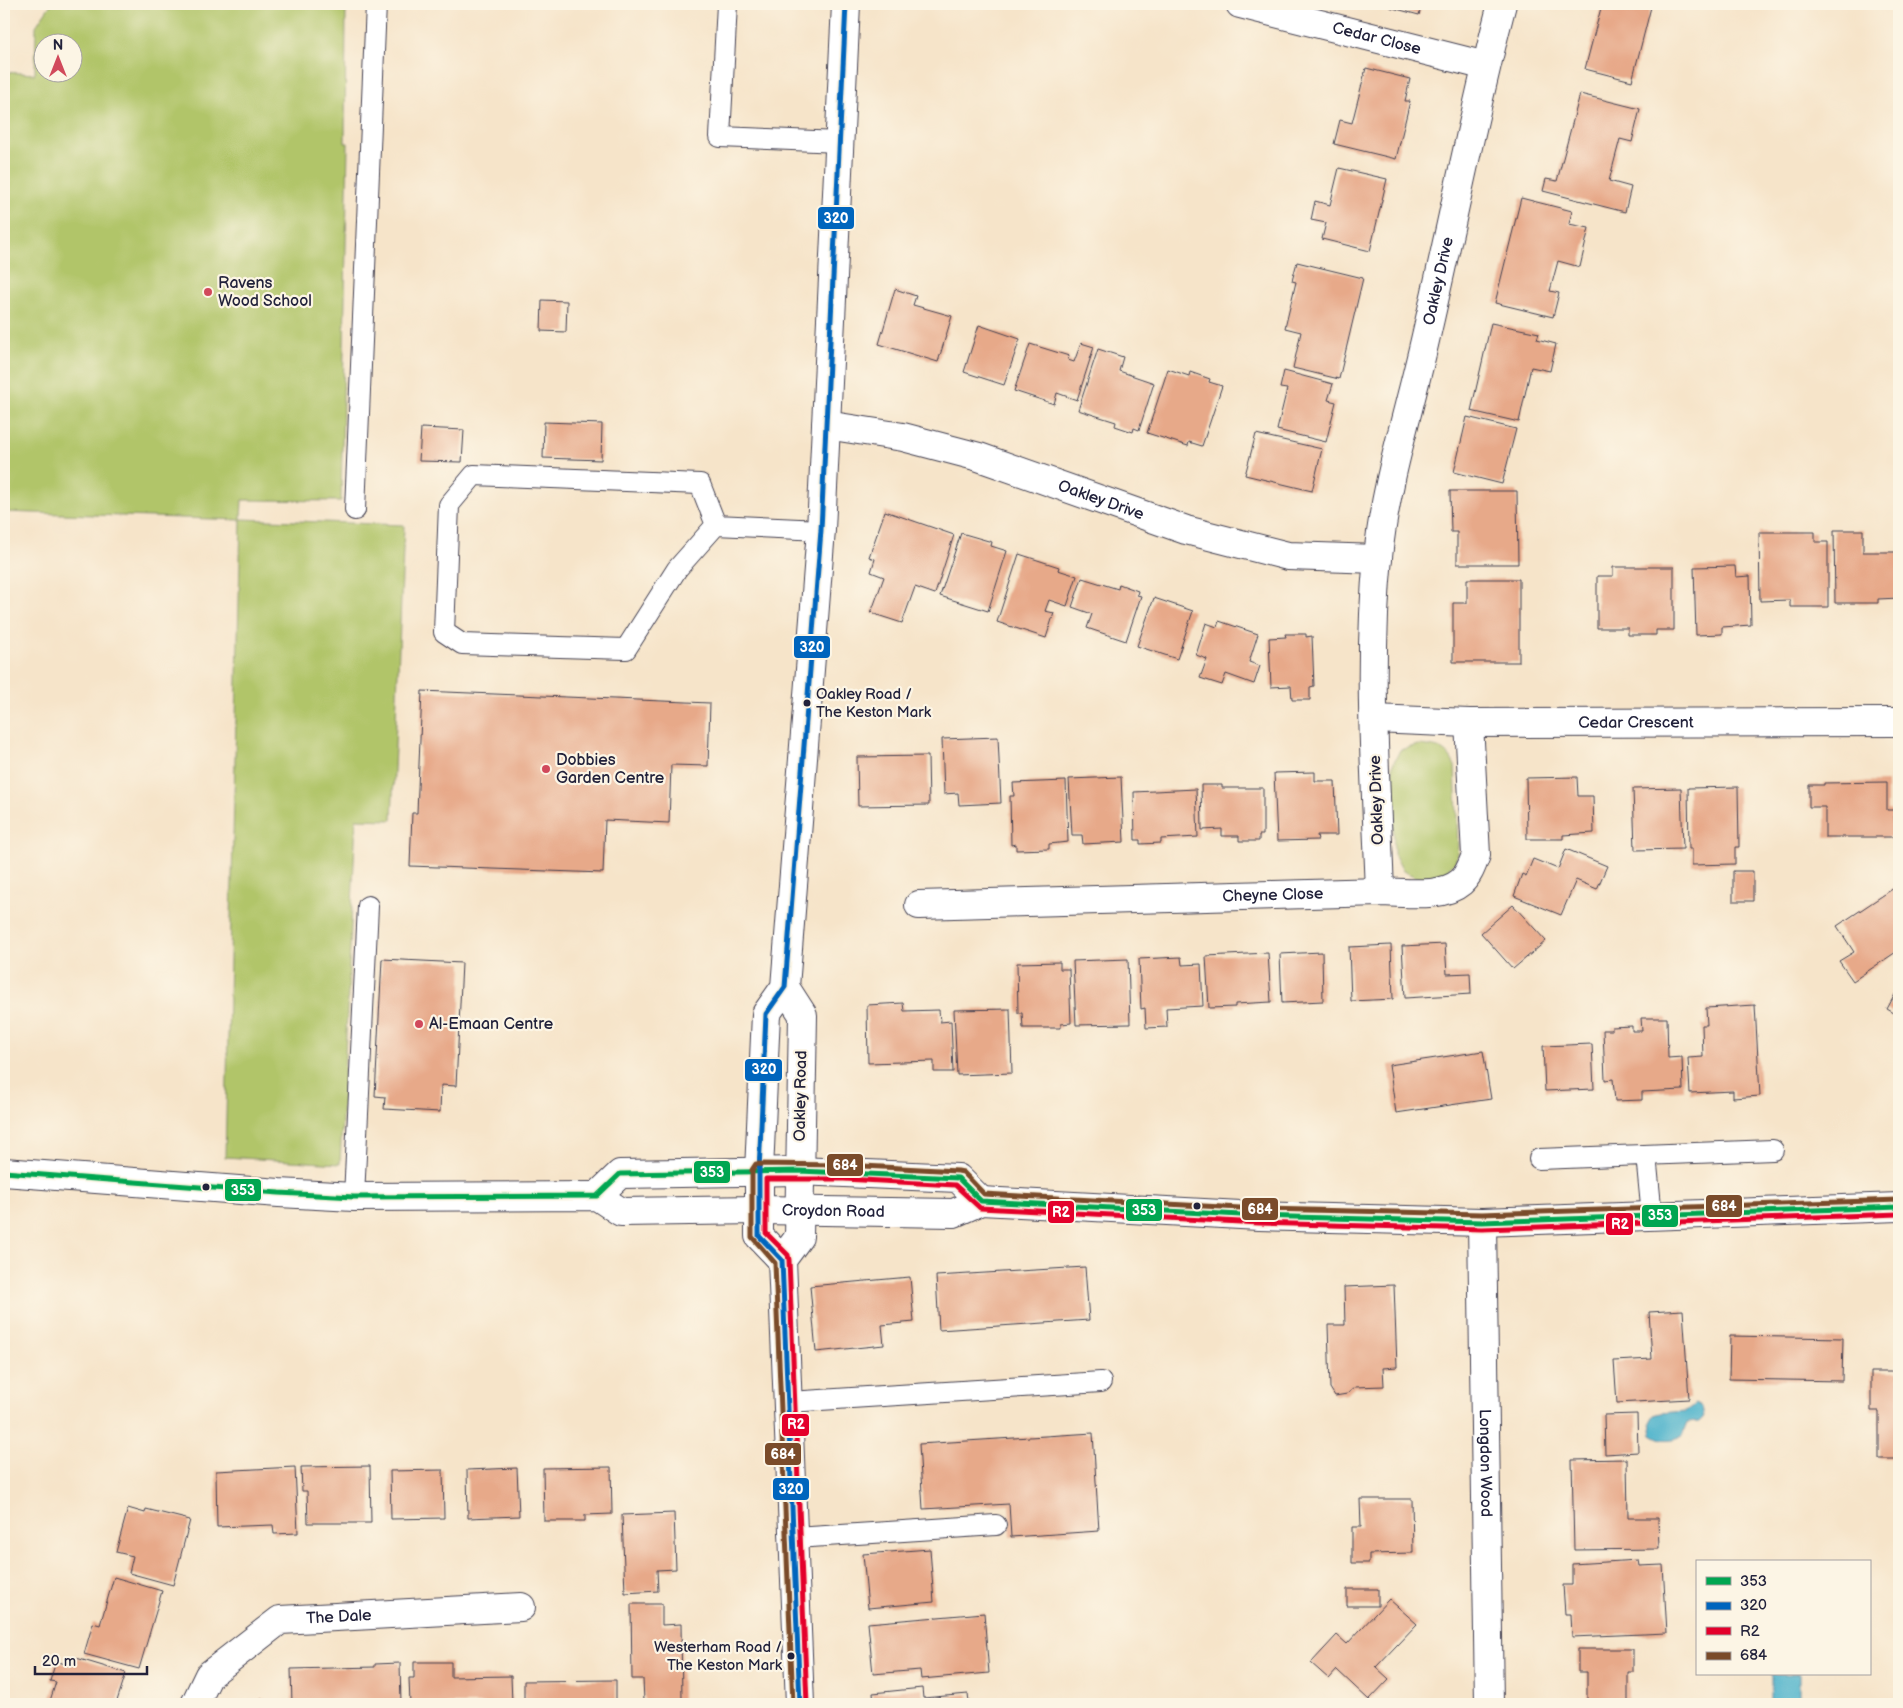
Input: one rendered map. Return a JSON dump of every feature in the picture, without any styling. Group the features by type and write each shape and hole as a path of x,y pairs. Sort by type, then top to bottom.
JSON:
{"main road":[{"path":"800,1704 795,1538 782,1260 759,1236 759,1171 766,1014 785,987 821,530 846,4"},
{"name":"Cedar Close","path":"1240,4 1486,66"},
{"name":"Oakley Drive","path":"1380,892 1373,643 1383,510 1423,350 1486,66 1502,4"},
{"name":"Oakley Drive","path":"826,425 903,437 979,457 1186,530 1288,556 1378,559"},
{"name":"Cedar Crescent","path":"1374,719 1469,723 1899,722"},
{"name":"Cheyne Close","path":"919,904 1380,892 1428,893 1444,891 1460,882 1470,869 1476,855 1469,723"},
{"name":"Oakley Road","path":"782,1260 798,1237 803,1015 785,987"},
{"path":"4,1172 354,1197 597,1196 620,1174 799,1171 958,1178 981,1201"},
{"name":"Croydon Road","path":"597,1196 621,1212 759,1210 954,1213 981,1201 1260,1216 1482,1222 1899,1207"},
{"name":"Longdon Wood","path":"1482,1222 1489,1704"},
{"name":"The Dale","path":"195,1704 209,1675 280,1620 521,1607"}],"lane":[{"path":"355,510 376,4"},
{"path":"727,4 720,137 839,142"},
{"path":"474,475 700,484 716,525 677,569 626,649 462,644 444,632 448,505 474,475"},
{"path":"716,525 821,530"},
{"path":"354,1197 368,906"},
{"path":"1539,1159 1773,1150"},
{"path":"1646,1155 1652,1216"},
{"path":"789,1402 1101,1382"},
{"path":"795,1538 996,1525"}],"green space":[{"name":"Ravens Wood School","path":"51,4 346,4 345,143 348,143 341,501 242,500 241,519 404,525 392,820 356,819 340,1164 225,1157 241,520 4,512 4,72 32,74 32,82 82,82 82,32 36,32 36,26"},
{"path":"1418,745 1441,749 1448,755 1455,766 1458,847 1456,861 1445,873 1435,879 1418,878 1403,871 1394,854 1392,766 1400,750"}],"water":[{"path":"1695,1404 1702,1408 1704,1417 1699,1422 1687,1423 1682,1436 1667,1440 1652,1434 1650,1422 1654,1415 1686,1411"},
{"path":"1771,1676 1799,1676 1799,1704 1771,1704"}],"building":[{"path":"1389,4 1422,4 1419,15 1389,7"},
{"path":"1602,4 1638,4 1651,7 1632,81 1585,69"},
{"path":"1366,68 1410,79 1405,101 1410,101 1396,159 1334,144 1340,120 1352,123"},
{"path":"1580,94 1640,109 1632,142 1620,139 1609,181 1631,187 1625,212 1543,191 1546,179 1557,181"},
{"path":"1339,168 1387,179 1370,251 1322,239 1326,223 1311,220 1315,201 1330,205"},
{"path":"1521,198 1572,211 1569,224 1589,228 1580,267 1558,261 1550,291 1559,293 1553,317 1495,303"},
{"path":"1297,262 1363,278 1339,379 1293,368 1301,332 1285,328 1296,282 1292,281"},
{"path":"895,289 916,296 913,305 952,316 938,362 879,344"},
{"path":"542,300 567,301 566,332 541,331"},
{"path":"1491,323 1539,333 1537,339 1556,344 1550,371 1531,367 1519,422 1471,411"},
{"path":"979,325 1020,339 1004,385 964,372"},
{"path":"1081,343 1094,347 1077,400 1057,393 1054,404 1014,391 1030,344 1069,356 1068,360 1074,362"},
{"path":"1098,349 1123,357 1119,371 1154,383 1139,430 1134,428 1133,432 1115,426 1116,422 1078,410"},
{"path":"1168,369 1189,376 1190,372 1210,379 1209,382 1222,386 1202,446 1189,442 1188,446 1147,433"},
{"path":"1284,371 1333,384 1328,400 1336,402 1326,442 1277,430 1287,389 1280,388"},
{"path":"1467,417 1516,429 1502,484 1454,472"},
{"path":"544,422 602,424 601,460 543,458"},
{"path":"421,428 464,430 462,462 419,461"},
{"path":"1256,434 1322,449 1312,491 1245,475"},
{"path":"1450,491 1517,491 1518,564 1457,564 1457,532 1451,532"},
{"path":"885,511 954,535 935,594 915,587 902,623 871,613 884,577 871,572 875,559 869,557"},
{"path":"1834,530 1863,530 1863,552 1899,552 1899,598 1878,599 1878,603 1835,603"},
{"path":"1759,532 1815,532 1815,542 1828,542 1828,607 1790,607 1790,600 1760,601"},
{"path":"961,533 992,542 991,546 1007,551 988,611 940,596"},
{"path":"1019,554 1059,567 1058,570 1077,576 1067,606 1049,600 1045,611 1054,613 1046,638 997,622"},
{"path":"1735,566 1736,577 1750,576 1751,625 1722,627 1722,634 1696,635 1694,567"},
{"path":"1613,567 1674,567 1674,630 1656,630 1656,635 1628,635 1628,628 1597,628 1597,576 1613,576"},
{"path":"1082,578 1118,589 1119,584 1138,591 1137,595 1141,596 1126,641 1087,628 1092,614 1072,607"},
{"path":"1467,579 1519,579 1519,662 1453,662 1453,603 1467,603"},
{"path":"1154,598 1193,611 1177,659 1137,646"},
{"path":"1219,621 1258,634 1249,662 1260,666 1254,684 1226,674 1222,685 1200,678 1207,659 1196,655 1206,623 1217,627"},
{"path":"1285,634 1306,634 1306,637 1312,636 1314,686 1310,687 1310,700 1292,700 1291,686 1271,687 1269,638 1286,637"},
{"path":"422,691 710,703 708,766 671,765 669,823 605,820 603,873 410,866 412,813 417,813"},
{"path":"998,737 1001,803 959,805 958,793 944,794 942,739"},
{"path":"928,756 929,805 858,806 857,757"},
{"path":"1315,772 1315,781 1335,781 1337,835 1317,835 1318,840 1277,841 1274,773"},
{"path":"1121,777 1124,842 1083,844 1082,835 1072,835 1069,779"},
{"path":"1577,777 1578,796 1593,796 1594,833 1563,835 1563,839 1527,839 1526,778"},
{"path":"1066,781 1068,842 1049,844 1049,849 1016,850 1016,844 1011,845 1010,796 1014,796 1013,783"},
{"path":"1887,782 1887,810 1894,810 1895,837 1825,837 1825,807 1809,807 1809,785"},
{"path":"1201,785 1222,785 1222,788 1263,788 1263,835 1259,835 1259,841 1239,841 1239,836 1222,836 1222,829 1202,830"},
{"path":"1738,787 1739,847 1735,847 1735,864 1692,865 1692,849 1689,849 1688,788"},
{"path":"1681,788 1683,849 1635,850 1633,789"},
{"path":"1196,789 1198,837 1161,839 1161,843 1140,844 1140,840 1135,840 1134,792"},
{"path":"1566,849 1607,866 1597,889 1576,880 1561,915 1514,896 1522,874 1526,876 1533,859 1558,869"},
{"path":"1733,871 1753,871 1753,901 1733,901"},
{"path":"1894,888 1899,896 1899,950 1853,981 1839,961 1854,952 1837,926"},
{"path":"1513,905 1546,941 1513,969 1481,933"},
{"path":"1445,944 1447,974 1470,973 1471,994 1405,998 1402,946"},
{"path":"1391,945 1393,999 1351,1001 1349,947"},
{"path":"1322,952 1323,1001 1282,1003 1280,954"},
{"path":"1268,953 1271,1002 1235,1004 1235,1007 1209,1008 1206,956"},
{"path":"1181,957 1182,965 1201,964 1203,1006 1166,1008 1167,1027 1146,1028 1145,1008 1141,1009 1139,959"},
{"name":"Al-Emaan Centre","path":"382,959 462,963 456,1086 441,1085 440,1112 384,1109 385,1097 375,1096"},
{"path":"1128,959 1130,1024 1076,1025 1073,961"},
{"path":"1060,962 1060,969 1069,969 1071,1023 1061,1024 1061,1028 1023,1028 1022,1013 1018,1013 1017,963"},
{"path":"1899,987 1899,1016 1887,1009"},
{"path":"903,1003 904,1011 939,1010 940,1022 951,1021 953,1072 934,1072 934,1061 868,1063 867,1005"},
{"path":"1755,1005 1760,1096 1733,1098 1733,1091 1690,1093 1688,1058 1703,1057 1702,1025 1707,1025 1706,1008"},
{"path":"1010,1009 1012,1073 957,1075 954,1010"},
{"path":"1641,1018 1667,1018 1668,1058 1682,1057 1683,1090 1642,1092 1642,1100 1615,1101 1613,1079 1605,1080 1603,1030 1612,1030 1612,1027 1632,1026 1632,1031 1642,1031"},
{"path":"1592,1044 1594,1089 1545,1091 1543,1046"},
{"path":"1483,1051 1491,1099 1396,1113 1389,1065"},
{"path":"1085,1267 1089,1320 939,1330 936,1276"},
{"path":"910,1277 914,1322 882,1325 884,1345 816,1352 810,1286"},
{"path":"1394,1285 1397,1367 1383,1368 1384,1386 1355,1387 1347,1394 1335,1396 1330,1388 1328,1325 1345,1325 1344,1287"},
{"path":"1683,1310 1689,1399 1617,1403 1614,1361 1652,1359 1649,1312"},
{"path":"1730,1336 1843,1338 1842,1381 1729,1379"},
{"path":"1871,1372 1899,1372 1899,1459 1879,1459 1879,1411 1871,1411"},
{"path":"1637,1414 1638,1452 1605,1454 1604,1415"},
{"path":"1093,1433 1099,1531 1011,1537 1009,1504 923,1509 919,1444"},
{"path":"1627,1459 1628,1518 1658,1518 1659,1549 1574,1550 1572,1460"},
{"path":"370,1466 371,1523 308,1523 307,1491 302,1491 301,1467"},
{"path":"295,1467 298,1533 274,1534 273,1525 217,1527 216,1471"},
{"path":"611,1467 612,1514 585,1515 585,1521 544,1521 543,1468"},
{"path":"517,1468 519,1516 468,1518 467,1470"},
{"path":"443,1470 444,1518 391,1519 390,1471"},
{"path":"1360,1499 1412,1499 1413,1553 1369,1554 1369,1563 1352,1563 1352,1527 1361,1527"},
{"path":"128,1508 145,1513 146,1509 190,1520 173,1585 129,1573 133,1556 116,1552"},
{"path":"674,1513 676,1569 657,1570 658,1591 625,1593 622,1515"},
{"path":"930,1549 934,1602 868,1608 863,1554"},
{"path":"1638,1560 1639,1566 1663,1565 1667,1633 1572,1637 1571,1614 1565,1614 1563,1585 1572,1585 1572,1564"},
{"path":"114,1577 162,1591 139,1669 84,1654 93,1623 100,1625"},
{"path":"1347,1589 1378,1589 1378,1606 1347,1606"},
{"path":"1389,1599 1417,1624 1376,1667 1389,1679 1369,1700 1337,1670 1329,1679 1311,1663 1337,1635 1347,1644"},
{"path":"631,1604 662,1604 662,1625 681,1624 682,1701 644,1701 643,1679 632,1679"},
{"path":"984,1613 989,1673 921,1679 920,1670 873,1674 868,1623"},
{"path":"1578,1649 1633,1649 1633,1672 1628,1672 1628,1704 1587,1704 1587,1672 1578,1672"},
{"path":"73,1657 126,1673 116,1704 49,1704 56,1682 50,1681 56,1661 71,1666"},
{"path":"414,1662 451,1662 451,1677 511,1676 512,1704 410,1704 409,1678 414,1678"},
{"path":"400,1663 401,1704 292,1704 291,1669 375,1667 375,1664"},
{"path":"616,1680 616,1704 524,1704 524,1681"},
{"path":"922,1688 923,1698 968,1694 969,1704 874,1704 873,1693"},
{"path":"261,1698 276,1704 259,1704"}],"transit line":[{"name":"320","path":"800,1704 782,1260 759,1236 759,1171 766,1014 785,987 821,530 846,4"},
{"name":"684","path":"793,1704 775,1263 752,1237 752,1170 756,1164 844,1165 958,1171 963,1172 984,1194 1259,1209 1482,1214 1899,1200"},
{"name":"353","path":"4,1172 354,1197 597,1196 620,1174 799,1171 958,1178 981,1201 1259,1216 1482,1222 1899,1207"},
{"name":"R2","path":"807,1704 789,1260 788,1255 766,1233 766,1179 844,1179 955,1185 980,1208 1259,1223 1482,1229 1899,1214"}],"place":[{"name":"Ravens Wood School","path":"208,292"},
{"name":"Oakley Road / The Keston Mark","path":"807,703"},
{"name":"Dobbies Garden Centre","path":"546,769"},
{"name":"Al-Emaan Centre","path":"419,1024"},
{"name":"Westerham Road / The Keston Mark","path":"791,1656"}]}
